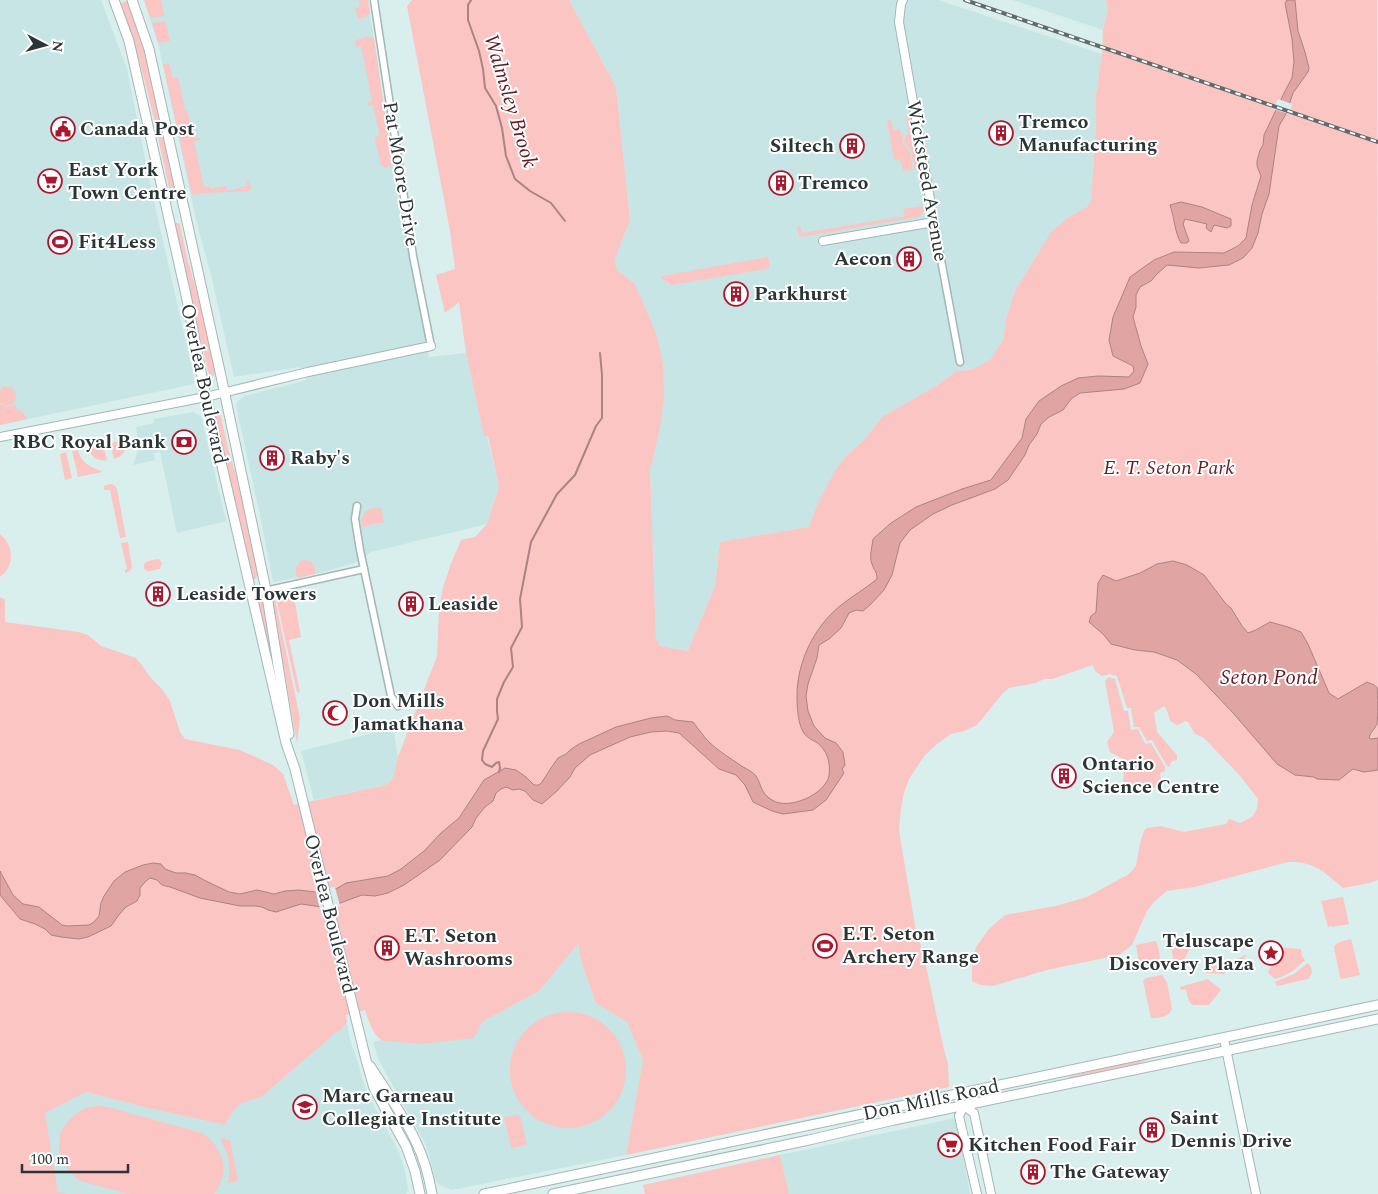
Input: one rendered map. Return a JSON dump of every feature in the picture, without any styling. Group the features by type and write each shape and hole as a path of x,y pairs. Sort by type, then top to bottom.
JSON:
{"main road":[{"name":"Overlea Boulevard","path":"114,0 129,41 186,295 206,397 286,743 295,769"},
{"name":"Overlea Boulevard","path":"132,0 149,49 266,590 295,769 374,1088 406,1146 415,1171 420,1194"},
{"name":"Don Mills Road","path":"484,1194 1378,1005"},
{"name":"Don Mills Road","path":"553,1194 1378,1019"},
{"name":"Overlea Boulevard","path":"366,1060 408,1126 417,1144 432,1194"}],"street":[{"name":"Pat Moore Drive","path":"374,0 413,256 431,346"},
{"name":"Wicksteed Avenue","path":"903,0 899,22 960,362"},
{"path":"823,241 934,222"},
{"path":"0,438 206,397 308,372 431,346"},
{"path":"357,506 355,519 364,569 391,696 398,706"},
{"path":"251,594 364,569"},
{"path":"1224,1039 1256,1194"},
{"path":"977,1194 959,1116 964,1106 974,1113 991,1194"},
{"path":"973,1178 986,1173"}],"shaded area":[{"path":"0,0 101,0 127,69 194,384 0,425"},
{"path":"144,0 368,0 395,183 429,357 466,353 484,435 487,436 499,487 487,524 371,552 355,563 315,574 273,582 236,406 238,401 244,396 307,380 299,367 234,377 212,279 197,224 158,43"},
{"path":"569,0 938,0 1102,54 1096,95 1091,201 1087,207 1069,217 1051,232 1015,291 1007,315 1003,340 990,360 971,370 956,371 936,386 882,417 864,440 848,454 836,469 817,505 809,527 720,542 715,586 688,651 660,646 656,639 650,469 659,433 656,333 635,284 617,270 615,259 630,220 616,87"},
{"path":"1013,0 1106,0 1108,9 1103,30"},
{"path":"193,412 201,416 226,521 177,533 160,452 154,453 155,460 133,465 139,448 136,427 154,423 154,419"},
{"path":"393,728 398,757 393,778 386,785 314,800 301,751"},
{"path":"578,944 582,964 596,1003 627,1022 643,1060 626,1155 452,1190 439,1185 436,1181 426,1145 378,1059 373,1042 381,1040 422,1044 482,1022 539,991"},
{"name":"Marc Garneau Collegiate Institute","path":"347,1022 350,1040 366,1091 399,1152 405,1171 408,1190 406,1194 58,1194 44,1113 86,1092 225,1125 237,1105 260,1098 335,1033 341,1030"},
{"path":"956,1118 970,1194 789,1194 780,1155"}],"green space":[{"path":"144,0 161,0 164,16 150,18"},
{"path":"359,0 368,0 370,13 366,17 358,19 355,8 360,7"},
{"name":"E. T. Seton Park","path":"412,0 569,0 616,87 630,220 615,259 617,270 635,284 656,333 663,364 664,398 659,433 650,470 656,639 660,646 688,651 715,586 720,542 809,527 817,505 836,469 848,454 864,440 882,417 936,386 956,371 971,370 990,360 1003,340 1007,315 1015,291 1051,232 1069,217 1087,207 1091,201 1096,95 1102,54 1103,30 1108,9 1106,0 1377,0 1378,880 1343,888 1324,872 1312,866 1305,863 1288,862 1195,887 1167,891 1147,911 1132,945 1119,955 1047,970 993,986 980,985 972,981 972,963 976,947 989,929 1005,915 1056,906 1087,897 1129,874 1136,866 1140,843 1147,828 1161,826 1184,832 1226,824 1229,819 1240,823 1252,817 1257,809 1258,799 1241,777 1204,738 1195,734 1188,722 1185,721 1178,725 1174,724 1170,720 1164,706 1154,713 1157,732 1177,755 1177,760 1172,761 1169,767 1167,766 1152,740 1147,741 1139,727 1134,727 1131,708 1127,708 1117,676 1110,674 1102,676 1095,671 1093,665 1052,679 1044,679 1036,683 1009,688 977,725 951,734 925,755 909,779 904,793 899,829 902,849 916,931 923,952 948,1064 949,1087 626,1155 643,1060 627,1022 596,1003 582,964 578,944 539,991 482,1022 474,1038 422,1044 384,1041 374,1033 365,1010 346,1015 347,1022 341,1030 335,1033 260,1098 247,1101 238,1106 225,1125 86,1092 45,1113 58,1192 69,1194 0,1194 0,597 5,600 5,622 78,632 88,635 101,646 136,658 170,701 180,732 185,739 240,750 273,765 283,774 294,805 386,785 393,778 398,757 437,656 439,610 450,566 461,540 475,537 487,524 499,487 488,436 484,436 466,353 459,302 445,313 436,275 455,269 450,231 407,6"},
{"path":"125,1 130,3 141,32 176,191 173,194 170,192 137,52 121,7 121,4"},
{"path":"165,21 170,41 158,43 152,23"},
{"path":"367,37 374,38 392,163 386,168 381,165 375,139 375,137 380,136 373,105 368,106 367,102 372,101 361,46 356,47 355,42"},
{"path":"169,63 173,78 178,77 193,138 199,138 200,140 194,142 204,187 209,186 210,189 226,186 228,191 247,186 246,182 249,180 251,189 248,191 192,195 163,64"},
{"path":"906,117 912,118 921,169 915,170 911,151 904,142 906,135 909,134"},
{"path":"891,120 893,130 900,129 901,136 904,135 902,142 910,152 913,170 903,171 900,159 894,160 887,121"},
{"path":"925,207 924,212 918,217 801,237 797,226 800,225 802,233 905,216 903,209"},
{"path":"175,223 180,225 202,310 215,372 214,376 209,374 191,307"},
{"path":"768,257 770,268 767,269 671,285 661,278 662,276"},
{"path":"4,386 12,388 16,394 15,401 10,405 0,403 0,389"},
{"path":"0,404 6,407 15,405 17,410 22,411 27,419 0,425"},
{"path":"218,410 241,493 258,573 256,579 252,579 214,414"},
{"path":"126,440 124,452 120,457 114,459 110,443"},
{"path":"103,445 107,460 95,458 88,448"},
{"path":"78,450 85,462 103,472 78,477 72,451"},
{"path":"66,452 72,478 65,480 60,454"},
{"path":"114,485 117,489 126,537 120,538 110,490 104,490 104,486"},
{"path":"381,507 384,522 362,527 361,519 367,510"},
{"path":"0,534 8,544 11,556 8,567 0,577"},
{"path":"128,542 132,567 130,571 125,573 127,569 121,543"},
{"path":"159,559 162,563 160,569 147,571 144,568 145,563"},
{"path":"304,560 310,561 313,564 315,574 298,578 296,567"},
{"path":"287,595 295,603 301,637 289,640 300,692 297,693 276,597"},
{"path":"275,599 300,718 297,743 272,602"},
{"path":"257,603 264,604 280,697"},
{"path":"1109,677 1115,679 1124,711 1128,711 1131,730 1138,729 1145,744 1151,743 1165,767 1165,771 1160,773 1162,786 1122,795 1125,760 1110,752 1107,742 1114,732 1105,681"},
{"path":"1343,897 1349,924 1328,927 1321,901"},
{"path":"1351,939 1360,975 1342,979 1334,947 1339,942"},
{"path":"1155,941 1160,956 1159,963 1140,969 1136,945"},
{"path":"1179,941 1187,945 1189,950 1184,960 1174,962 1170,943"},
{"path":"1277,947 1301,949 1305,960 1291,972 1275,979 1268,973"},
{"path":"1247,954 1240,965 1228,969 1224,974 1206,973 1203,968 1204,966 1226,964"},
{"path":"1308,963 1312,973 1308,979 1277,986 1275,982 1294,974"},
{"path":"1162,975 1167,982 1172,1009 1166,1015 1151,1018 1143,981 1146,978"},
{"path":"1208,979 1221,990 1209,1005 1193,1005 1190,1003 1186,989 1181,990 1180,987"},
{"path":"568,1012 590,1016 609,1029 622,1048 626,1070 622,1092 609,1111 590,1124 568,1128 546,1124 527,1111 514,1092 510,1070 514,1048 527,1029 546,1016"},
{"path":"1154,1057 1134,1065 1069,1079 1068,1077 1099,1069"},
{"path":"108,1107 202,1133 210,1139 216,1146 223,1161 222,1177 214,1194 130,1194 83,1182 76,1178 65,1166 61,1158 59,1150 60,1135 63,1127 73,1116 85,1108"},
{"path":"520,1115 527,1145 511,1148 504,1117"},
{"path":"222,1138 230,1140 238,1181 228,1183 229,1161 221,1141"},
{"path":"780,1155 789,1194 645,1194 643,1185"}],"water":[{"path":"1287,0 1295,0 1298,31 1309,68 1293,93 1286,114 1279,126 1269,194 1252,248 1243,258 1229,265 1199,268 1167,265 1151,281 1140,287 1136,295 1136,307 1133,317 1148,364 1140,383 1124,389 1080,393 1071,399 1063,410 1049,417 1041,424 1025,455 1008,480 995,489 933,514 910,530 900,543 892,575 884,590 863,611 856,610 849,613 841,628 819,645 806,696 808,711 814,726 825,738 836,743 843,752 845,765 842,769 844,773 826,800 813,810 783,814 753,802 745,785 736,775 719,769 679,733 667,731 651,732 630,737 590,755 575,768 570,777 557,791 542,804 533,800 525,791 506,787 501,789 496,793 493,801 476,818 472,827 440,860 404,885 388,893 375,896 362,895 332,906 322,907 301,904 276,912 262,907 240,906 200,898 162,885 157,880 150,878 140,888 140,895 137,901 126,907 111,926 88,937 79,939 51,935 45,929 20,919 0,895 0,871 13,895 23,904 39,907 62,925 89,925 99,916 104,896 114,881 125,872 153,863 161,864 165,869 176,873 195,875 229,892 240,894 257,890 274,894 299,890 315,892 336,889 346,883 388,876 401,869 424,851 459,818 484,780 505,768 516,770 534,785 539,785 558,758 579,744 616,727 667,716 675,720 693,722 713,746 755,775 763,792 772,800 779,803 796,802 814,794 826,783 829,776 829,766 823,748 806,736 800,725 797,696 800,671 809,646 822,624 840,606 877,579 871,558 873,539 891,523 916,507 991,480 1022,438 1026,419 1039,401 1061,386 1078,378 1098,376 1129,377 1134,371 1133,366 1113,356 1109,340 1113,317 1130,277 1154,260 1174,252 1224,253 1238,246 1246,238 1252,205 1261,176 1257,161 1263,145 1264,135 1292,78 1294,62 1285,3"},
{"path":"1181,202 1202,207 1231,219 1231,226 1227,228 1214,225 1211,232 1206,228 1207,224 1185,219 1183,224 1189,241 1181,243 1177,235 1170,205"},
{"name":"Seton Pond","path":"1173,561 1187,565 1204,575 1231,608 1248,633 1270,622 1301,632 1329,693 1338,699 1367,682 1377,688 1377,724 1369,738 1378,738 1378,770 1364,772 1353,769 1339,780 1295,775 1277,764 1196,674 1177,660 1154,652 1135,650 1111,644 1089,622 1091,616 1096,612 1098,583 1103,575 1116,581 1140,573 1157,564"}],"pier":[{"path":"1278,99 1292,104 1289,114 1273,109"},
{"path":"335,887 340,906 320,909 315,889"}],"waterway":[{"name":"Walmsley Brook","path":"471,0 468,5 468,20 479,51 485,88 496,106 502,128 506,156 515,179 530,191 551,203 565,221"},
{"name":"Walmsley Brook","path":"499,772 499,762 492,767 485,764 482,760 483,751 498,719 497,699 513,667 511,648 522,627 520,599 531,542 557,494 575,475 596,426 602,418 600,353"}],"railway":[{"path":"965,0 1378,142"}],"place":[{"name":"Canada Post","path":"63,129"},
{"name":"Tremco Manufacturing","path":"1001,133"},
{"name":"Siltech","path":"852,146"},
{"name":"East York Town Centre","path":"50,181"},
{"name":"Tremco","path":"781,183"},
{"name":"Fit4Less","path":"60,242"},
{"name":"Aecon","path":"909,259"},
{"name":"Parkhurst","path":"736,294"},
{"name":"RBC Royal Bank","path":"184,442"},
{"name":"Raby's","path":"272,458"},
{"name":"Leaside Towers","path":"158,594"},
{"name":"Leaside","path":"411,604"},
{"name":"Don Mills Jamatkhana","path":"335,713"},
{"name":"Ontario Science Centre","path":"1064,776"},
{"name":"E.T. Seton Archery Range","path":"825,946"},
{"name":"E.T. Seton Washrooms","path":"387,948"},
{"name":"Teluscape Discovery Plaza","path":"1271,953"},
{"name":"Marc Garneau Collegiate Institute","path":"305,1107"},
{"name":"Saint Dennis Drive","path":"1152,1130"},
{"name":"Kitchen Food Fair","path":"950,1145"},
{"name":"The Gateway","path":"1033,1172"}]}
